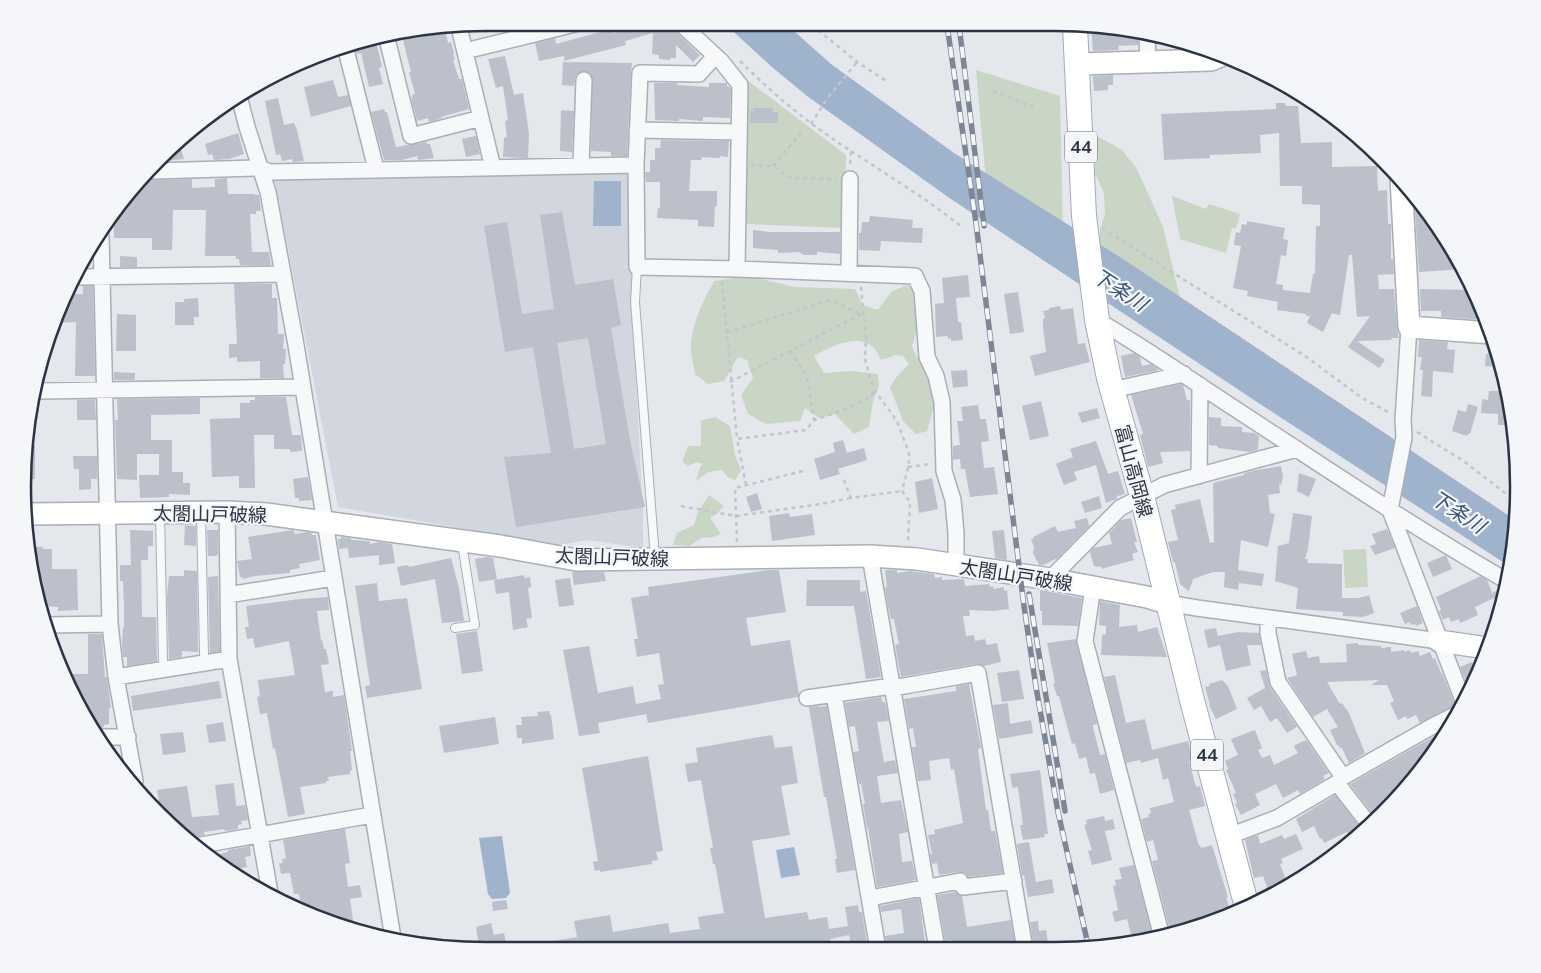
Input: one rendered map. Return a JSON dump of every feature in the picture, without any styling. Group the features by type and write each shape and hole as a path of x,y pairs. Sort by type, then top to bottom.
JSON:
{"main road":[{"name":"富山高岡線","path":"1075,32 1085,223 1097,320 1112,390 1142,496 1192,700 1245,900"},
{"path":"1078,64 1212,59"},
{"path":"1402,192 1409,327 1483,332"},
{"name":"太閤山戸破線","path":"32,514 227,512 266,514 500,546 577,560 870,556 907,558 1050,579 1168,603"},
{"path":"1439,641 1480,647"}],"street":[{"path":"465,52 548,31"},
{"path":"688,31 715,56 740,85 737,269"},
{"path":"460,32 493,168"},
{"path":"1147,41 1148,62"},
{"path":"387,43 411,136 481,118"},
{"path":"347,53 376,169"},
{"path":"715,56 699,74 640,73 636,165 637,267 915,276 922,291 927,357 936,376 942,402 944,471 953,500 956,565"},
{"path":"581,165 584,80"},
{"path":"241,103 268,192 325,523 392,932"},
{"path":"637,130 738,132"},
{"path":"159,171 260,168 270,172 636,165"},
{"path":"850,179 854,274"},
{"path":"101,245 110,624 116,678 134,775"},
{"path":"82,277 282,274"},
{"path":"1097,320 1143,347 1448,547 1500,577"},
{"path":"1409,327 1403,427 1390,510 1460,693"},
{"path":"1112,390 1184,374"},
{"path":"1199,476 1200,385"},
{"path":"42,391 302,387"},
{"path":"1050,579 1120,508 1142,496 1164,485 1297,449"},
{"path":"227,512 229,659 269,886"},
{"path":"870,556 936,942"},
{"path":"228,594 333,578"},
{"path":"1093,587 1085,640 1160,929"},
{"path":"1168,603 1439,641"},
{"path":"1268,618 1268,633 1278,682 1365,819"},
{"path":"53,625 110,624"},
{"path":"116,678 229,659"},
{"path":"807,698 978,673 1024,942"},
{"path":"834,694 877,942"},
{"path":"1229,836 1277,818 1446,719"},
{"path":"107,737 128,737"},
{"path":"205,844 372,815"},
{"path":"870,898 960,881 963,887 1014,881"}],"lane":[{"path":"637,267 636,302 656,559"},
{"path":"160,512 162,536 163,661"},
{"path":"201,512 204,654"},
{"path":"456,628 475,624 462,542"}],"path":[{"path":"820,31 855,63 888,82"},
{"path":"739,60 774,94 811,124 926,200 961,226"},
{"path":"811,124 829,96 855,63"},
{"path":"993,92 1037,108"},
{"path":"773,166 801,133"},
{"path":"740,165 773,166 791,178 850,179 851,151"},
{"path":"1085,223 1308,358 1403,427 1462,460 1510,496"},
{"path":"721,269 730,382 737,439 746,485"},
{"path":"854,274 866,337 865,359 875,391 897,421 909,453 908,467 902,491"},
{"path":"727,332 831,300 862,314"},
{"path":"730,382 862,314"},
{"path":"790,351 806,376 814,420"},
{"path":"737,439 806,430 814,420 846,409 870,397 875,391"},
{"path":"908,467 944,463"},
{"path":"738,558 735,488 807,470"},
{"path":"844,480 851,498"},
{"path":"681,506 736,516 902,491"},
{"path":"902,491 910,502 907,558"}],"shaded area":[{"path":"631,169 633,328 643,512 643,548 588,540 559,545 338,507 274,176"}],"green space":[{"path":"976,70 1060,96 1063,235 986,182"},
{"path":"747,80 846,155 845,228 744,224"},
{"path":"1095,135 1122,150 1137,169 1163,227 1180,298 1100,246 1100,229 1105,215 1104,193 1095,174"},
{"path":"1172,196 1206,209 1209,204 1240,214 1236,228 1232,228 1226,253 1180,239"},
{"path":"748,276 795,287 855,289 863,305 878,310 891,292 907,285 918,294 919,324 912,346 916,356 928,370 936,400 927,431 916,434 903,421 890,387 909,364 903,356 896,355 881,360 874,348 859,341 843,343 814,356 824,373 853,371 878,374 879,386 873,401 869,427 854,434 835,414 819,418 805,408 800,421 766,424 748,414 741,395 753,378 747,360 738,357 724,381 708,384 695,374 691,342 695,324 714,281"},
{"path":"715,417 730,426 735,455 741,470 735,480 728,477 722,470 708,472 696,481 700,467 703,464 697,462 688,466 682,462 688,446 701,446 701,421"},
{"path":"709,495 724,506 710,518 721,534 702,538 689,546 673,545 677,533 694,525 698,512"},
{"path":"1366,549 1368,587 1345,588 1343,550"}],"water":[{"name":"下条川","path":"733,31 794,31 831,64 954,153 1123,259 1509,516 1503,562 948,197 807,96"},
{"path":"594,181 621,181 621,226 593,226"},
{"path":"502,836 510,893 506,898 492,899 488,894 479,838"},
{"path":"794,847 800,875 781,878 776,850"}],"building":[{"path":"600,31 613,31 614,33 623,31 675,31 700,55 693,62 676,45 676,58 670,58 670,60 659,59 659,55 652,54 653,33 625,41 626,45 564,61 564,56 539,61 535,43 555,38 556,44"},
{"path":"446,33 448,43 451,42 455,59 453,60 459,79 462,79 469,109 429,122 428,118 417,121 412,101 412,95 415,94 409,72 411,72 403,39"},
{"path":"1092,33 1138,39 1138,45 1118,46 1119,50 1093,51"},
{"path":"377,45 382,67 379,68 383,84 369,87 361,53 357,54 356,51"},
{"path":"505,56 514,95 523,93 529,134 528,158 503,157 504,137 507,138 505,121 508,120 503,86 496,88 488,59"},
{"path":"563,62 632,63 627,156 611,156 611,152 591,151 592,76 589,72 580,72 576,75 574,86 562,85"},
{"path":"1113,75 1113,85 1108,85 1108,90 1094,91 1093,76"},
{"path":"333,80 338,97 348,95 351,106 311,117 304,87"},
{"path":"654,83 677,83 677,85 709,87 709,83 727,83 727,86 731,88 730,118 703,117 703,121 655,120"},
{"path":"278,98 284,125 294,123 297,130 304,161 293,162 292,159 282,161 280,154 276,155 265,101"},
{"path":"1276,103 1285,103 1286,106 1298,106 1301,143 1332,142 1332,167 1377,166 1378,191 1387,190 1388,224 1391,224 1391,259 1393,259 1394,274 1378,275 1379,289 1394,289 1399,338 1357,341 1385,360 1379,368 1348,347 1370,316 1357,317 1352,255 1349,255 1340,315 1332,313 1323,332 1307,323 1310,316 1306,316 1306,314 1277,310 1278,302 1247,296 1248,291 1233,288 1241,246 1234,245 1236,232 1240,233 1242,224 1247,225 1247,221 1285,228 1283,239 1288,240 1286,256 1281,255 1276,284 1283,285 1283,290 1310,293 1313,274 1315,274 1316,226 1320,226 1320,205 1302,204 1302,186 1280,186 1279,133 1260,135 1261,153 1210,155 1210,158 1164,160 1161,114 1276,109"},
{"path":"753,108 773,108 772,112 778,112 778,123 750,123 750,111 753,111"},
{"path":"384,109 387,112 396,147 427,142 427,144 430,144 434,158 418,160 417,156 402,160 384,160 371,112"},
{"path":"561,110 574,111 572,152 560,151"},
{"path":"238,133 244,154 229,159 214,160 212,154 208,155 205,144"},
{"path":"476,136 480,154 466,157 462,139"},
{"path":"661,140 729,141 728,157 702,157 701,160 691,160 689,191 717,191 714,227 698,226 698,220 657,218 658,208 660,208 660,182 646,182 645,172 650,172 650,160 655,160 655,148 660,148"},
{"path":"181,149 184,159 170,160"},
{"path":"227,178 228,194 259,195 261,211 256,211 256,214 250,214 252,252 269,252 271,265 240,265 239,259 236,259 236,256 205,256 206,210 173,210 172,250 152,250 152,238 114,238 114,225 125,209 150,180 192,179 192,188 215,187 215,179"},
{"path":"1415,207 1455,270 1419,272"},
{"path":"562,212 575,285 613,279 621,325 611,328 630,440 645,507 516,527 504,457 551,453 533,347 505,352 484,226 507,222 522,314 554,309 540,215","holes":["588,338 606,444 574,449 557,343"]},
{"path":"870,216 913,220 912,228 923,228 922,243 881,241 880,251 859,250 859,233 861,233 862,222 869,222"},
{"path":"753,230 770,232 840,232 840,254 817,252 817,255 804,255 799,252 778,253 778,250 753,248"},
{"path":"120,256 137,257 137,267 120,267"},
{"path":"968,275 970,297 956,298 958,322 961,322 963,340 951,341 951,338 948,339 948,336 936,337 935,304 944,303 942,278"},
{"path":"234,284 272,284 272,298 277,298 278,334 284,334 283,349 286,349 285,364 283,364 284,378 260,378 260,361 237,362 237,357 229,358 229,344 237,344"},
{"path":"83,286 93,286 95,376 75,376 76,322 62,323 74,294 83,294"},
{"path":"1420,289 1465,290 1478,319 1441,317 1441,311 1421,311"},
{"path":"1018,292 1024,332 1010,334 1004,294"},
{"path":"198,298 199,317 194,317 194,325 175,325 175,302 184,302 184,299"},
{"path":"1060,306 1061,310 1073,308 1078,344 1085,343 1090,362 1035,376 1030,356 1046,352 1043,311"},
{"path":"117,314 136,315 136,351 116,351"},
{"path":"1419,340 1448,342 1447,349 1455,350 1453,373 1433,371 1432,397 1421,396 1423,370 1420,370 1422,357 1418,357"},
{"path":"1489,349 1493,367 1485,366 1486,354 1488,354"},
{"path":"1134,353 1140,357 1142,366 1151,364 1159,370 1125,377 1121,356"},
{"path":"967,370 968,386 953,388 951,371"},
{"path":"114,372 135,373 135,380 114,380"},
{"path":"1183,385 1187,400 1190,400 1190,451 1160,452 1163,463 1148,467 1140,435 1143,434 1131,395"},
{"path":"1489,391 1499,391 1506,425 1498,425 1498,414 1481,413 1482,399 1488,400"},
{"path":"255,397 286,397 292,435 301,435 302,451 290,452 290,449 274,449 274,435 254,435 255,488 239,488 239,476 212,477 210,419 240,418 240,403 250,403 250,400 255,400"},
{"path":"200,398 200,414 151,415 151,440 172,440 172,472 183,472 183,483 190,483 190,495 169,494 169,497 140,498 139,475 159,475 159,454 137,454 137,480 117,479 115,420 118,420 117,399"},
{"path":"77,400 95,400 96,420 77,420"},
{"path":"1041,401 1049,436 1030,440 1022,406"},
{"path":"1468,404 1478,407 1470,434 1467,436 1452,431 1458,410 1466,412"},
{"path":"978,405 980,419 986,419 989,441 981,442 984,468 994,467 998,494 970,497 965,469 961,469 960,459 953,460 953,446 960,445 957,421 963,421 961,407"},
{"path":"1097,408 1100,418 1082,423 1078,413"},
{"path":"1209,417 1221,418 1221,426 1242,427 1242,432 1254,433 1259,436 1258,450 1250,452 1209,445"},
{"path":"843,440 847,453 864,448 867,460 838,469 840,474 820,480 814,459 835,452 833,443"},
{"path":"1096,441 1108,474 1118,471 1125,494 1117,496 1117,499 1106,503 1096,465 1074,472 1077,480 1064,485 1056,464 1073,457 1070,449"},
{"path":"33,445 35,445 35,479 31,479"},
{"path":"73,456 97,456 97,479 91,479 91,489 79,490 79,469 74,469"},
{"path":"1281,466 1283,477 1281,485 1279,484 1280,493 1268,495 1270,513 1275,514 1268,547 1241,540 1238,570 1264,574 1262,586 1239,583 1238,590 1224,587 1225,572 1213,572 1193,579 1189,591 1180,584 1168,542 1178,540 1171,510 1176,509 1175,505 1200,499 1210,543 1214,542 1213,483 1252,471"},
{"path":"1299,473 1316,479 1309,497 1297,491"},
{"path":"308,477 312,500 299,501 299,498 295,498 293,479"},
{"path":"932,478 938,509 919,513 915,482"},
{"path":"757,493 762,509 751,512 746,497"},
{"path":"1099,496 1102,508 1085,513 1081,502"},
{"path":"789,513 790,517 812,514 815,535 772,541 769,516"},
{"path":"1293,513 1312,516 1305,559 1308,559 1307,563 1342,564 1342,598 1359,598 1369,595 1374,613 1363,617 1343,616 1343,612 1296,609 1298,588 1275,581 1278,546 1289,543"},
{"path":"1087,518 1089,525 1091,524 1058,558 1039,565 1033,553 1034,547 1031,540 1033,537 1055,526 1058,532 1076,528 1074,521"},
{"path":"1131,518 1137,542 1134,542 1138,552 1132,554 1134,560 1101,569 1102,567 1094,566 1090,552 1093,548 1112,544 1109,533 1121,520"},
{"path":"185,525 196,526 196,546 184,545"},
{"path":"1387,529 1395,548 1375,555 1370,546 1376,544 1372,534"},
{"path":"130,530 153,531 153,546 148,546 148,560 141,560 142,617 156,617 157,661 127,666 127,657 123,657 122,645 124,606 123,581 120,581 120,565 131,565"},
{"path":"207,530 218,530 218,554 216,556 208,556"},
{"path":"293,530 295,534 307,532 316,535 320,560 299,564 300,568 290,570 290,573 243,579 240,577 237,561 252,559 248,537"},
{"path":"1004,530 1007,559 1005,560 995,558 992,531"},
{"path":"341,537 351,538 351,540 369,541 370,544 379,542 392,544 395,563 379,565 379,555 349,558 348,548 339,549 338,539 341,539"},
{"path":"35,546 52,549 52,569 77,569 78,610 58,611 58,607 48,606"},
{"path":"1446,555 1452,569 1433,577 1427,563"},
{"path":"451,558 459,588 464,621 442,623 435,579 401,586 397,567 408,565 409,567"},
{"path":"493,558 497,579 479,582 475,559"},
{"path":"184,570 197,571 198,652 182,651 182,657 169,659 167,597 169,576 184,576"},
{"path":"779,570 786,612 746,618 751,646 790,640 798,697 648,723 646,714 598,723 600,733 579,736 563,650 589,646 598,693 633,686 636,704 661,699 658,685 664,684 659,653 637,657 634,639 638,639 631,598 649,595 648,587"},
{"path":"885,570 897,570 897,573 910,571 934,574 935,578 942,577 942,580 964,579 965,586 989,584 990,587 994,586 993,589 1004,587 1004,591 1007,590 1009,609 992,611 969,610 970,616 963,616 966,636 974,635 975,641 985,639 987,645 997,643 1001,662 984,666 976,664 901,677 895,645 899,644 894,619 891,619 887,601"},
{"path":"572,572 604,572 606,581 574,585"},
{"path":"524,575 525,578 530,577 531,587 528,588 532,618 526,619 528,627 513,630 509,592 496,594 494,580"},
{"path":"218,576 220,651 210,653 208,577"},
{"path":"1481,576 1487,580 1493,595 1493,592 1497,591 1495,601 1494,598 1475,607 1478,615 1460,623 1459,619 1451,622 1449,617 1443,620 1436,597"},
{"path":"570,578 574,605 559,607 555,580"},
{"path":"807,580 860,580 860,592 866,591 881,677 866,679 854,606 806,606"},
{"path":"377,583 379,601 407,598 422,689 367,698 365,686 370,685 355,586"},
{"path":"1040,590 1082,598 1078,626 1042,625"},
{"path":"328,597 329,610 317,611 321,640 324,649 326,649 329,664 321,665 325,692 333,691 333,697 344,695 352,751 350,751 352,770 350,774 328,777 329,781 326,781 326,783 300,787 305,814 288,817 267,713 260,714 257,697 260,696 258,680 295,675 289,641 255,648 253,638 247,639 245,627 249,627 246,606"},
{"path":"1100,601 1120,605 1119,627 1137,625 1138,632 1157,627 1167,657 1101,655 1102,635 1106,634 1106,626 1099,625"},
{"path":"1417,606 1423,623 1416,626 1415,624 1411,625 1410,622 1405,624 1400,613"},
{"path":"1216,628 1220,645 1208,648 1204,630"},
{"path":"477,631 483,671 462,674 456,634"},
{"path":"1238,632 1259,633 1261,645 1247,645 1251,665 1226,671 1218,636"},
{"path":"88,634 102,634 105,677 107,677 111,708 109,708 109,724 104,725 103,728 101,728 92,714 72,674 88,674"},
{"path":"1076,639 1097,724 1093,725 1093,727 1100,755 1105,754 1114,790 1100,794 1095,773 1090,774 1086,757 1079,759 1075,743 1072,744 1059,696 1057,696 1053,684 1055,683 1047,643"},
{"path":"1358,643 1358,645 1381,646 1381,648 1391,647 1391,652 1410,650 1411,653 1418,651 1420,656 1430,652 1442,673 1455,704 1453,706 1420,723 1416,715 1407,719 1406,716 1398,720 1390,703 1394,701 1387,685 1371,685 1379,680 1327,682 1340,704 1342,703 1349,713 1365,753 1349,763 1330,730 1338,727 1327,709 1313,717 1287,678 1297,675 1292,654 1306,651 1308,658 1319,656 1320,663 1347,662 1346,644"},
{"path":"1472,662 1473,665 1466,681 1460,667"},
{"path":"1019,670 1024,699 1002,702 997,673"},
{"path":"1266,670 1270,687 1297,727 1287,733 1277,718 1270,722 1261,706 1254,710 1247,698 1265,688 1260,671"},
{"path":"1115,675 1126,723 1145,719 1152,750 1188,741 1193,760 1189,761 1196,787 1200,786 1205,806 1189,810 1199,846 1201,848 1212,845 1228,897 1226,897 1229,907 1201,918 1169,927 1152,861 1158,860 1153,840 1147,842 1141,819 1149,817 1148,814 1151,813 1150,808 1174,802 1168,778 1163,780 1158,758 1141,763 1140,760 1126,763 1104,677"},
{"path":"1222,680 1228,686 1237,709 1216,719 1209,705 1205,687"},
{"path":"219,681 222,698 133,711 131,696"},
{"path":"969,684 981,748 978,749 986,810 988,810 991,831 995,831 1003,873 968,877 965,873 958,872 939,875 937,863 932,864 928,835 935,834 934,830 963,823 954,769 951,770 949,758 929,761 931,780 918,781 912,747 916,747 913,728 909,729 904,699 956,691 956,686"},
{"path":"881,697 882,702 885,702 889,721 877,722 884,762 895,760 898,773 877,776 881,803 901,800 908,832 899,834 902,862 912,861 916,880 877,887 863,804 865,804 853,752 859,751 855,726 849,727 845,703"},
{"path":"1008,703 1010,724 1031,720 1033,733 999,739 993,705"},
{"path":"827,706 855,870 837,873 835,859 837,859 826,797 824,797 809,707"},
{"path":"549,711 554,739 522,744 522,738 517,738 516,725 522,725 521,717 538,716 537,712"},
{"path":"495,717 499,744 444,753 439,726"},
{"path":"223,722 226,741 209,743 206,725"},
{"path":"1255,730 1262,748 1258,750 1262,758 1270,755 1274,765 1298,753 1294,747 1295,745 1306,740 1329,773 1323,776 1325,779 1300,794 1298,790 1283,798 1276,784 1255,794 1260,805 1241,815 1235,804 1237,803 1233,794 1236,793 1226,770 1228,769 1225,761 1238,755 1231,739"},
{"path":"183,732 186,752 163,755 160,734"},
{"path":"772,735 775,748 792,746 798,783 781,786 790,835 752,841 765,918 807,912 809,920 827,917 829,929 848,926 845,907 858,905 859,912 862,912 867,942 850,942 849,935 830,939 831,942 549,942 577,937 574,921 610,915 613,932 668,923 670,933 700,929 698,917 724,913 715,864 713,864 710,848 713,848 701,780 688,782 685,764 698,762 696,748"},
{"path":"1435,736 1416,764 1397,787 1372,812 1350,784"},
{"path":"648,756 663,851 656,852 658,860 652,861 652,864 600,872 600,870 595,871 593,862 598,861 582,768"},
{"path":"1040,770 1048,834 1044,834 1045,837 1023,840 1020,825 1023,825 1018,787 1013,788 1010,774"},
{"path":"234,783 236,806 245,805 248,820 241,821 242,824 238,825 238,829 204,832 205,835 195,837 159,802 157,790 187,786 192,817 219,815 215,785"},
{"path":"1335,795 1359,825 1349,834 1347,832 1324,843 1314,826 1302,832 1296,819"},
{"path":"1104,816 1105,821 1113,819 1115,829 1105,831 1112,860 1092,865 1088,851 1092,850 1084,825 1087,824 1086,820"},
{"path":"345,829 350,863 345,864 348,887 360,885 362,897 350,899 353,922 300,902 299,894 294,894 290,873 281,874 279,863 283,863 282,859 286,858 283,840"},
{"path":"1296,834 1303,849 1281,859 1283,863 1280,864 1286,879 1268,889 1263,876 1254,878 1245,840 1258,835 1260,844 1282,835 1284,839"},
{"path":"1029,842 1036,882 1052,879 1054,893 1028,897 1024,875 1022,876 1017,844"},
{"path":"250,846 251,856 245,857 247,867 239,868 218,854 228,852 228,850"},
{"path":"1134,865 1151,931 1131,935 1127,919 1115,922 1112,912 1118,910 1113,886 1116,885 1115,880 1122,879 1119,868"},
{"path":"955,892 962,896 967,927 1011,920 1015,942 945,941 937,895"},
{"path":"919,898 925,942 886,942 885,936 904,933 901,909 881,912 880,906"},
{"path":"506,900 508,909 493,911 492,902"},
{"path":"1038,921 1039,931 1046,930 1048,942 1033,942 1030,922"},
{"path":"491,923 494,935 504,933 506,942 478,942 476,927"}],"railway":[{"path":"948,31 976,223 1024,606 1036,687 1058,812 1087,941"},
{"path":"960,31 984,226"},
{"path":"1029,594 1065,811"}]}
